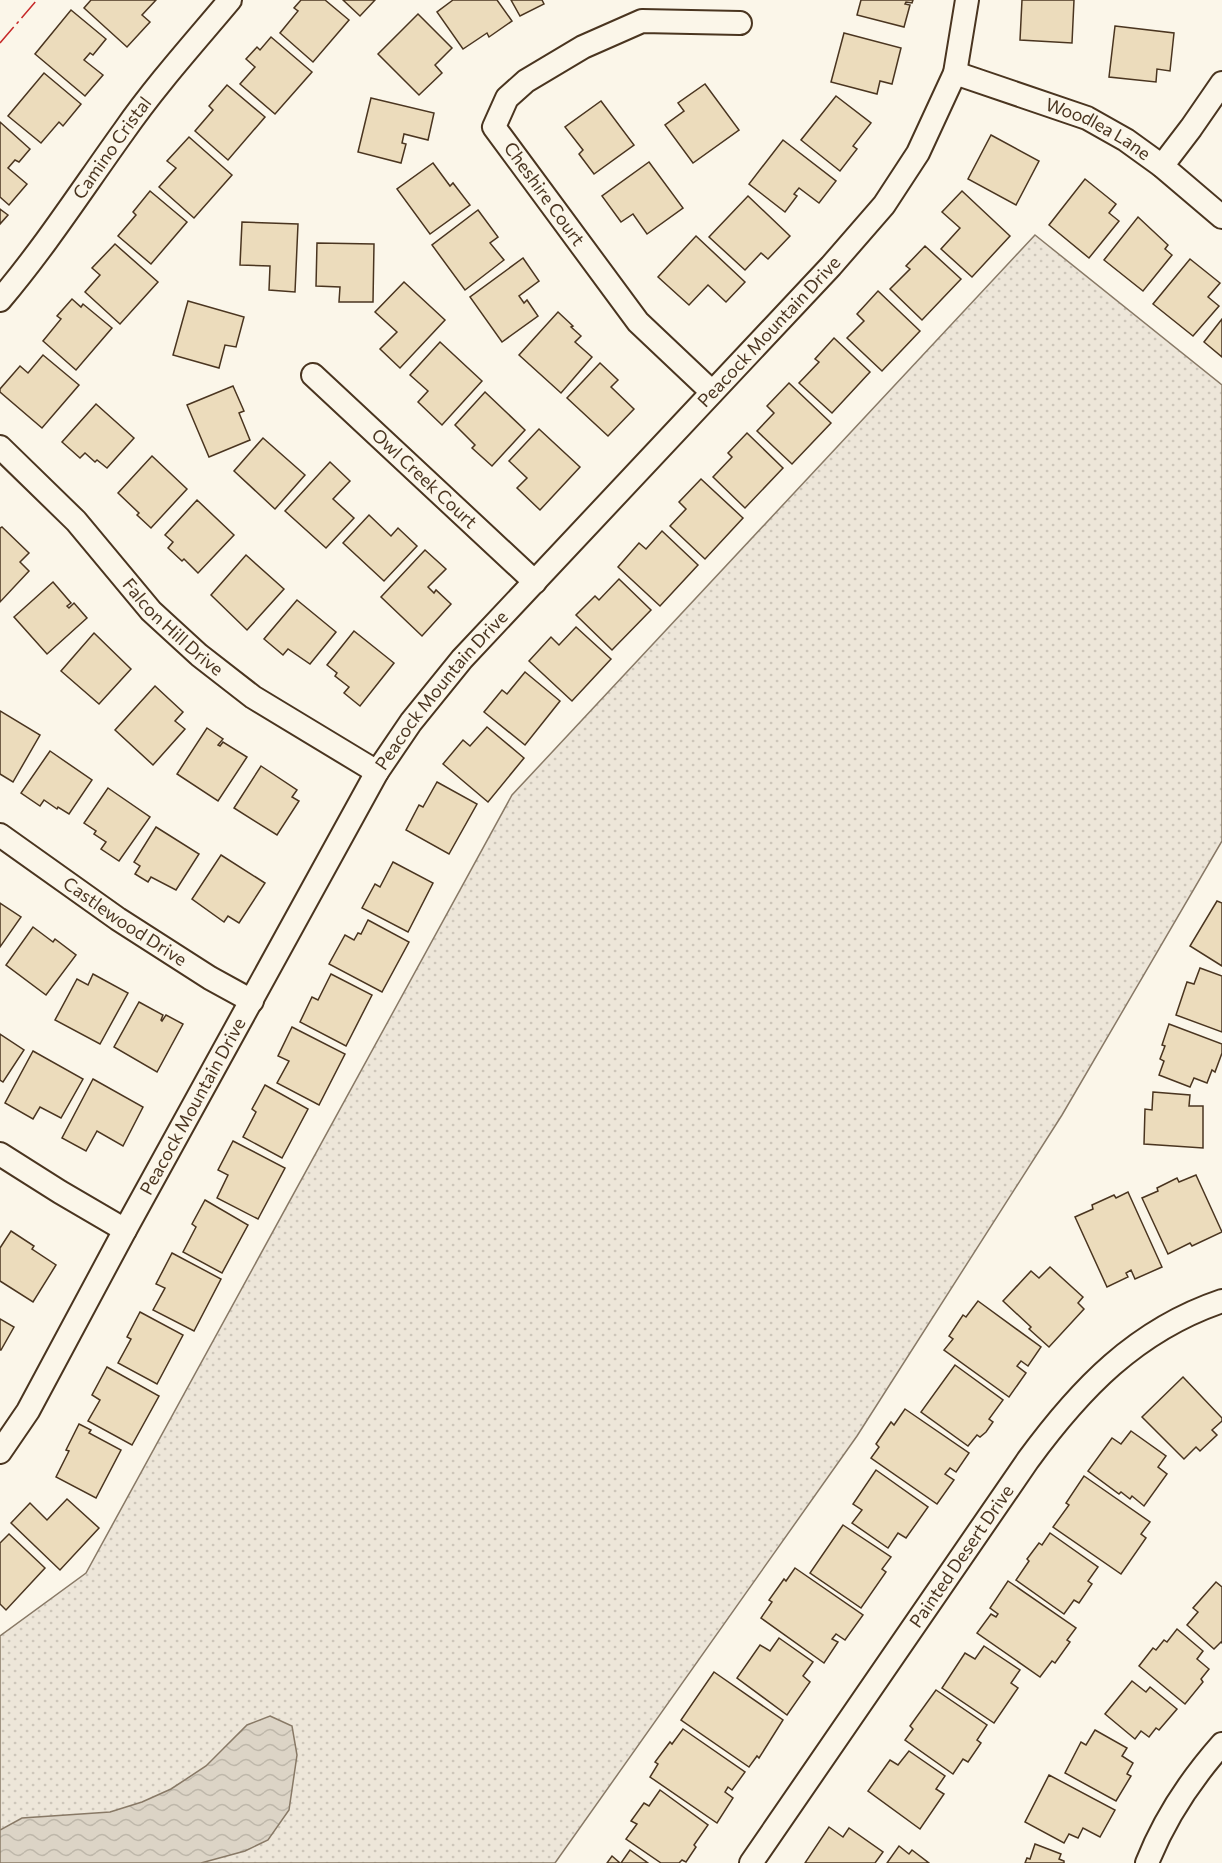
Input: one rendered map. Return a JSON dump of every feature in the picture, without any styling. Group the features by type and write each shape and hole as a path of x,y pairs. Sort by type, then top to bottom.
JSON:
{"street":[{"name":"Camino Cristal","path":"0,300 32,262 125,130 167,75 230,0"},
{"name":"Peacock Mountain Drive","path":"0,1452 28,1411 377,772 411,722 462,659 831,266 884,205 918,153 955,73 967,0"},
{"name":"Cheshire Court","path":"712,392 638,322 494,127 507,98 526,81 583,47 642,21 740,23"},
{"name":"Woodlea Lane","path":"955,73 1088,118 1126,140 1162,166 1222,217"},
{"path":"1162,166 1222,83"},
{"name":"Owl Creek Court","path":"313,375 535,582"},
{"name":"Falcon Hill Drive","path":"0,447 76,521 151,611 199,655 253,697 377,772"},
{"name":"Castlewood Drive","path":"0,835 118,920 210,978 252,1001"},
{"path":"0,1154 125,1230"},
{"name":"Painted Desert Drive","path":"751,1863 1028,1460 1059,1419 1097,1377 1123,1355 1155,1334 1222,1301"},
{"path":"1147,1863 1176,1805 1208,1759 1222,1744"}],"shaded area":[{"path":"1035,235 1222,385 1222,841 1062,1115 857,1436 555,1863 0,1863 0,1636 86,1573 512,795"}],"water":[{"path":"270,1716 292,1726 297,1755 289,1810 268,1840 245,1851 201,1863 0,1863 0,1830 22,1818 110,1812 142,1802 171,1789 206,1766 247,1725"}],"building":[{"path":"91,0 156,0 142,15 150,22 127,47 84,8"},
{"path":"301,0 325,0 349,20 313,62 280,33 298,11 294,8"},
{"path":"343,0 375,0 360,16"},
{"path":"453,0 497,0 512,21 489,37 487,33 463,49 437,12"},
{"path":"511,0 542,0 544,4 520,16"},
{"path":"861,0 913,0 912,3 906,2 905,4 910,5 904,27 857,15"},
{"path":"1022,0 1074,0 1072,43 1020,40"},
{"path":"71,10 106,39 93,55 90,53 84,60 103,75 85,96 35,54"},
{"path":"418,14 452,48 435,65 442,73 419,95 378,54"},
{"path":"1115,26 1174,33 1170,71 1157,69 1156,82 1109,77"},
{"path":"844,33 901,48 892,84 880,81 877,94 831,82"},
{"path":"271,37 312,72 275,114 240,84 255,67 246,59 257,47 260,50"},
{"path":"44,73 81,104 63,126 59,122 41,143 8,116"},
{"path":"705,84 739,130 693,163 665,125 684,111 678,103"},
{"path":"227,85 265,117 228,160 195,131 213,110 209,106"},
{"path":"836,96 871,123 853,146 857,149 840,171 801,140"},
{"path":"371,98 434,113 428,140 404,134 402,143 406,144 401,163 358,152"},
{"path":"601,101 634,145 594,174 579,154 583,150 565,127"},
{"path":"0,122 30,149 19,162 15,160 8,168 27,184 9,205 0,197"},
{"path":"991,135 1039,161 1016,205 968,179"},
{"path":"189,137 232,175 194,218 159,187 176,168 167,161"},
{"path":"783,140 836,181 819,203 799,188 794,194 797,196 785,212 749,184"},
{"path":"649,162 683,208 647,234 633,214 621,222 602,196"},
{"path":"433,163 450,186 453,183 470,205 430,234 397,189"},
{"path":"1085,179 1116,204 1109,213 1119,221 1089,258 1049,225"},
{"path":"150,191 187,222 151,264 118,236 136,215 133,212"},
{"path":"962,191 1010,236 972,277 941,249 960,228 942,212"},
{"path":"748,196 790,236 768,259 761,253 745,270 709,237"},
{"path":"0,209 8,215 0,224"},
{"path":"478,210 498,237 490,243 504,260 465,290 432,245"},
{"path":"1138,217 1168,245 1165,249 1172,255 1143,291 1104,260"},
{"path":"242,222 298,224 295,292 269,290 270,266 240,265"},
{"path":"696,236 745,282 726,302 708,285 689,305 658,277"},
{"path":"317,243 374,244 373,302 339,302 340,287 316,286"},
{"path":"115,244 158,282 120,324 85,292 100,275 92,268"},
{"path":"925,246 961,279 922,320 890,289 910,269 906,266"},
{"path":"523,258 539,281 519,296 524,303 527,300 538,316 502,342 470,297"},
{"path":"1190,259 1220,283 1208,297 1219,306 1193,336 1153,304"},
{"path":"404,282 445,320 400,368 380,349 397,332 375,312"},
{"path":"878,291 920,331 882,371 847,338 864,321 857,314"},
{"path":"72,299 81,307 83,304 112,328 76,370 43,341 61,319 57,316"},
{"path":"188,301 244,317 236,347 225,345 219,368 173,355"},
{"path":"558,312 581,336 575,342 592,357 561,393 519,355"},
{"path":"1222,319 1222,357 1204,342"},
{"path":"834,338 870,372 832,413 799,383 819,362 815,359"},
{"path":"440,342 482,381 442,425 418,402 428,391 410,375"},
{"path":"43,355 79,385 42,428 0,392 0,389 20,366 28,373"},
{"path":"600,363 618,380 611,387 634,409 608,436 567,398"},
{"path":"789,383 831,423 792,464 757,431 774,413 767,406"},
{"path":"233,386 244,411 239,413 250,440 209,457 187,405"},
{"path":"485,392 525,430 492,466 472,448 475,445 455,425"},
{"path":"96,404 134,438 107,468 97,460 95,462 85,453 80,458 62,442"},
{"path":"539,429 580,467 540,510 517,488 527,478 509,461"},
{"path":"747,433 783,468 745,508 713,477 732,457 728,453"},
{"path":"263,438 305,475 275,509 234,471"},
{"path":"152,456 187,489 151,528 118,493"},
{"path":"330,462 350,481 333,499 354,518 326,548 285,511"},
{"path":"701,479 743,518 705,559 670,526 686,509 679,502"},
{"path":"197,500 234,535 198,573 168,548 173,542 165,535"},
{"path":"369,515 391,536 398,528 417,546 384,581 343,543"},
{"path":"2,527 29,553 20,562 29,571 0,602 0,528"},
{"path":"662,531 698,565 660,606 618,567 639,543 646,549"},
{"path":"425,550 446,569 428,587 434,593 436,590 451,604 422,636 381,597"},
{"path":"246,555 284,589 247,630 211,595"},
{"path":"619,579 651,610 612,650 576,615 595,596 599,600"},
{"path":"53,582 71,603 67,606 69,608 74,603 87,618 47,654 14,617"},
{"path":"297,600 336,632 310,664 288,649 283,655 264,639"},
{"path":"576,627 611,659 572,701 529,661 551,637 559,645"},
{"path":"354,631 394,663 360,706 344,693 349,687 335,676 337,673 327,665"},
{"path":"94,633 131,669 99,704 61,671"},
{"path":"525,672 560,701 525,745 484,712 502,690 507,694"},
{"path":"155,686 183,712 175,721 185,729 153,765 115,730"},
{"path":"0,711 40,735 13,782 0,774"},
{"path":"487,727 524,758 488,802 443,764 463,740 470,746"},
{"path":"207,728 223,739 218,745 220,746 223,742 247,757 218,801 177,774"},
{"path":"50,751 92,780 69,814 44,800 40,806 21,793"},
{"path":"261,766 297,790 292,797 299,801 277,835 234,808"},
{"path":"437,782 477,804 449,854 406,830 419,805 423,807"},
{"path":"108,788 150,817 119,861 101,849 106,842 84,823"},
{"path":"156,827 199,854 176,890 151,877 148,882 135,874 140,866 134,862"},
{"path":"221,855 265,883 239,923 228,916 224,922 192,899"},
{"path":"393,862 433,883 408,932 362,908 375,884 380,887"},
{"path":"1217,901 1222,903 1222,966 1190,946"},
{"path":"0,903 21,917 0,947"},
{"path":"368,920 409,942 382,992 329,964 345,935 354,940 358,933 361,934"},
{"path":"33,927 53,942 55,939 76,955 46,995 6,965"},
{"path":"1200,968 1222,976 1222,1032 1176,1015 1187,982 1194,984"},
{"path":"93,974 128,993 100,1044 55,1020 77,979 88,985"},
{"path":"331,974 372,995 346,1046 300,1022 312,997 318,1000"},
{"path":"139,1002 163,1015 162,1021 166,1015 183,1024 157,1072 114,1047"},
{"path":"1169,1024 1222,1044 1222,1053 1215,1072 1212,1070 1207,1083 1194,1078 1190,1087 1159,1075 1164,1061 1160,1059 1165,1046 1162,1045"},
{"path":"292,1027 345,1054 319,1105 277,1083 289,1061 278,1056"},
{"path":"0,1034 24,1050 3,1082 0,1080"},
{"path":"33,1051 83,1079 61,1118 40,1107 33,1119 5,1103"},
{"path":"93,1079 143,1107 123,1146 97,1131 86,1151 62,1138"},
{"path":"265,1085 308,1109 282,1158 243,1137 256,1112 252,1109"},
{"path":"1153,1092 1190,1095 1189,1106 1203,1106 1203,1148 1144,1144 1145,1109 1152,1110"},
{"path":"233,1141 285,1168 258,1219 217,1198 228,1175 218,1170"},
{"path":"1196,1175 1222,1232 1192,1246 1190,1243 1168,1254 1142,1198 1158,1191 1157,1188 1177,1178 1179,1182"},
{"path":"1128,1192 1162,1267 1135,1279 1131,1270 1126,1273 1128,1277 1107,1287 1075,1217 1093,1209 1092,1205 1114,1195 1116,1198"},
{"path":"205,1200 248,1225 222,1273 183,1252 196,1227 192,1224"},
{"path":"11,1231 34,1246 32,1249 56,1265 33,1302 0,1281 0,1248"},
{"path":"172,1253 221,1279 194,1331 153,1310 165,1288 156,1284"},
{"path":"1050,1267 1083,1297 1078,1303 1084,1309 1049,1347 1003,1301 1031,1271 1039,1278"},
{"path":"978,1301 1041,1347 1028,1366 1021,1361 1017,1366 1026,1373 1009,1397 944,1350 953,1339 949,1336 963,1315 966,1317"},
{"path":"140,1312 183,1335 157,1384 118,1363 131,1339 127,1337"},
{"path":"0,1319 14,1327 1,1350 0,1350"},
{"path":"955,1365 1003,1400 989,1419 993,1422 986,1432 980,1437 977,1435 968,1446 921,1412"},
{"path":"107,1367 159,1396 132,1445 88,1421 100,1400 92,1395"},
{"path":"1183,1377 1222,1418 1222,1421 1212,1430 1217,1435 1200,1451 1196,1447 1184,1459 1142,1417"},
{"path":"905,1409 969,1453 956,1472 950,1468 945,1474 954,1480 937,1504 871,1458 879,1447 876,1444 891,1422 894,1425"},
{"path":"79,1424 91,1430 89,1433 121,1450 96,1498 56,1477"},
{"path":"1131,1431 1166,1456 1158,1467 1167,1474 1144,1506 1132,1496 1130,1499 1121,1492 1119,1494 1088,1471 1112,1438 1121,1444"},
{"path":"876,1470 928,1507 906,1538 898,1533 888,1548 852,1523 862,1510 853,1504"},
{"path":"1084,1476 1150,1522 1141,1534 1146,1538 1121,1574 1053,1527 1069,1505 1066,1503"},
{"path":"67,1499 99,1528 60,1570 11,1523 30,1503 47,1520"},
{"path":"843,1525 891,1557 882,1569 886,1572 861,1608 810,1573"},
{"path":"1050,1533 1098,1567 1088,1581 1092,1584 1079,1603 1074,1600 1064,1614 1016,1580 1029,1561 1027,1559 1039,1543 1042,1545"},
{"path":"9,1534 45,1568 6,1610 0,1604 0,1543"},
{"path":"795,1568 863,1615 845,1640 836,1634 832,1639 838,1642 824,1663 761,1618 772,1602 769,1600"},
{"path":"1008,1581 1076,1628 1067,1640 1070,1642 1055,1663 1052,1661 1040,1677 977,1633 991,1614 996,1617 998,1614 990,1608"},
{"path":"1216,1582 1222,1587 1222,1643 1214,1649 1187,1625 1198,1612 1193,1608"},
{"path":"1177,1629 1203,1651 1197,1659 1209,1669 1201,1679 1203,1682 1185,1704 1139,1666 1153,1648 1156,1650 1164,1640 1167,1642"},
{"path":"779,1638 813,1662 803,1676 810,1682 787,1715 737,1678 760,1645 770,1651"},
{"path":"984,1646 1020,1670 1011,1683 1018,1688 994,1723 942,1688 965,1653 975,1659"},
{"path":"714,1672 783,1720 759,1758 757,1756 749,1767 681,1720"},
{"path":"1132,1681 1146,1692 1150,1687 1177,1709 1159,1730 1156,1728 1149,1737 1141,1731 1135,1739 1105,1714"},
{"path":"936,1690 987,1725 977,1740 981,1743 968,1762 963,1759 953,1774 905,1740 913,1729 910,1726"},
{"path":"683,1729 745,1772 732,1790 728,1787 725,1792 733,1798 717,1823 650,1777 658,1764 655,1762"},
{"path":"1095,1730 1127,1748 1122,1756 1133,1763 1127,1774 1131,1776 1116,1801 1065,1773 1081,1742 1086,1745"},
{"path":"909,1751 945,1776 936,1789 944,1794 920,1829 868,1791 890,1760 898,1765"},
{"path":"1049,1775 1115,1810 1100,1837 1083,1828 1078,1838 1069,1834 1064,1843 1025,1822"},
{"path":"660,1790 708,1825 694,1845 696,1847 686,1862 682,1860 679,1863 661,1863 626,1839 637,1824 631,1821 644,1803 649,1806"},
{"path":"829,1827 843,1837 849,1828 883,1852 875,1863 805,1863"},
{"path":"1035,1844 1061,1854 1059,1859 1064,1863 1025,1863 1027,1858 1030,1859"},
{"path":"899,1846 909,1854 912,1850 929,1863 887,1863"},
{"path":"630,1850 648,1863 621,1863"},
{"path":"612,1856 620,1863 607,1863"}],"power":[{"path":"0,43 37,0"}]}
